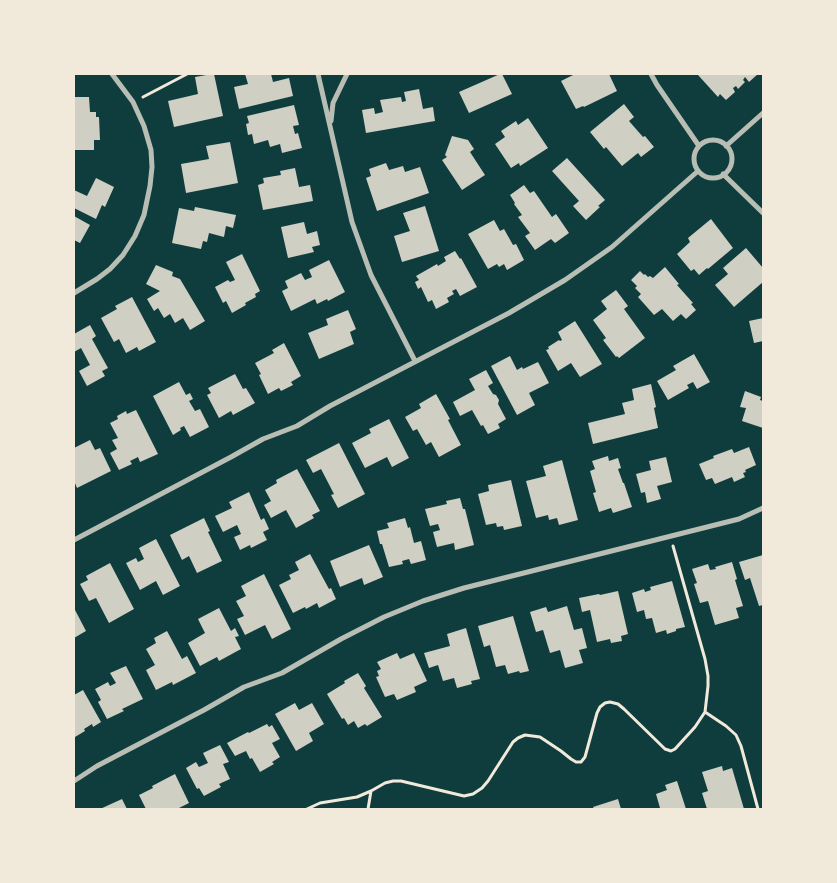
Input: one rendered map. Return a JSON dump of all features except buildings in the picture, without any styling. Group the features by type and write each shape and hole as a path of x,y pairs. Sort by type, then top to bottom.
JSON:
{"street":[{"path":"74,293 96,279 123,255 135,236 144,215 150,186 151,150 144,126 133,102 112,74"},
{"path":"318,74 352,222 371,275 415,361"},
{"path":"331,126 333,103 347,74"},
{"path":"650,74 699,146"},
{"path":"726,146 763,113"},
{"path":"710,140 722,142 730,151 731,164 728,170 717,177 710,177 698,171 694,155 699,146 710,140"},
{"path":"74,540 263,439 297,426 330,406 509,313 565,280 612,247 698,171"},
{"path":"723,174 763,213"},
{"path":"74,781 97,766 244,687 282,673 341,639 384,617 415,604 464,588 739,519 763,508"}],"path":[{"path":"133,102 187,74"},
{"path":"307,809 320,803 357,797 393,781 401,781 464,796 473,794 488,781 513,742 525,735 540,737 571,760 581,762 585,757 597,712 605,703 610,702 618,704 668,750 674,749 706,712 708,676 705,659 670,536"},
{"path":"706,712 736,735 741,746 758,809"},
{"path":"368,809 371,791"}]}
